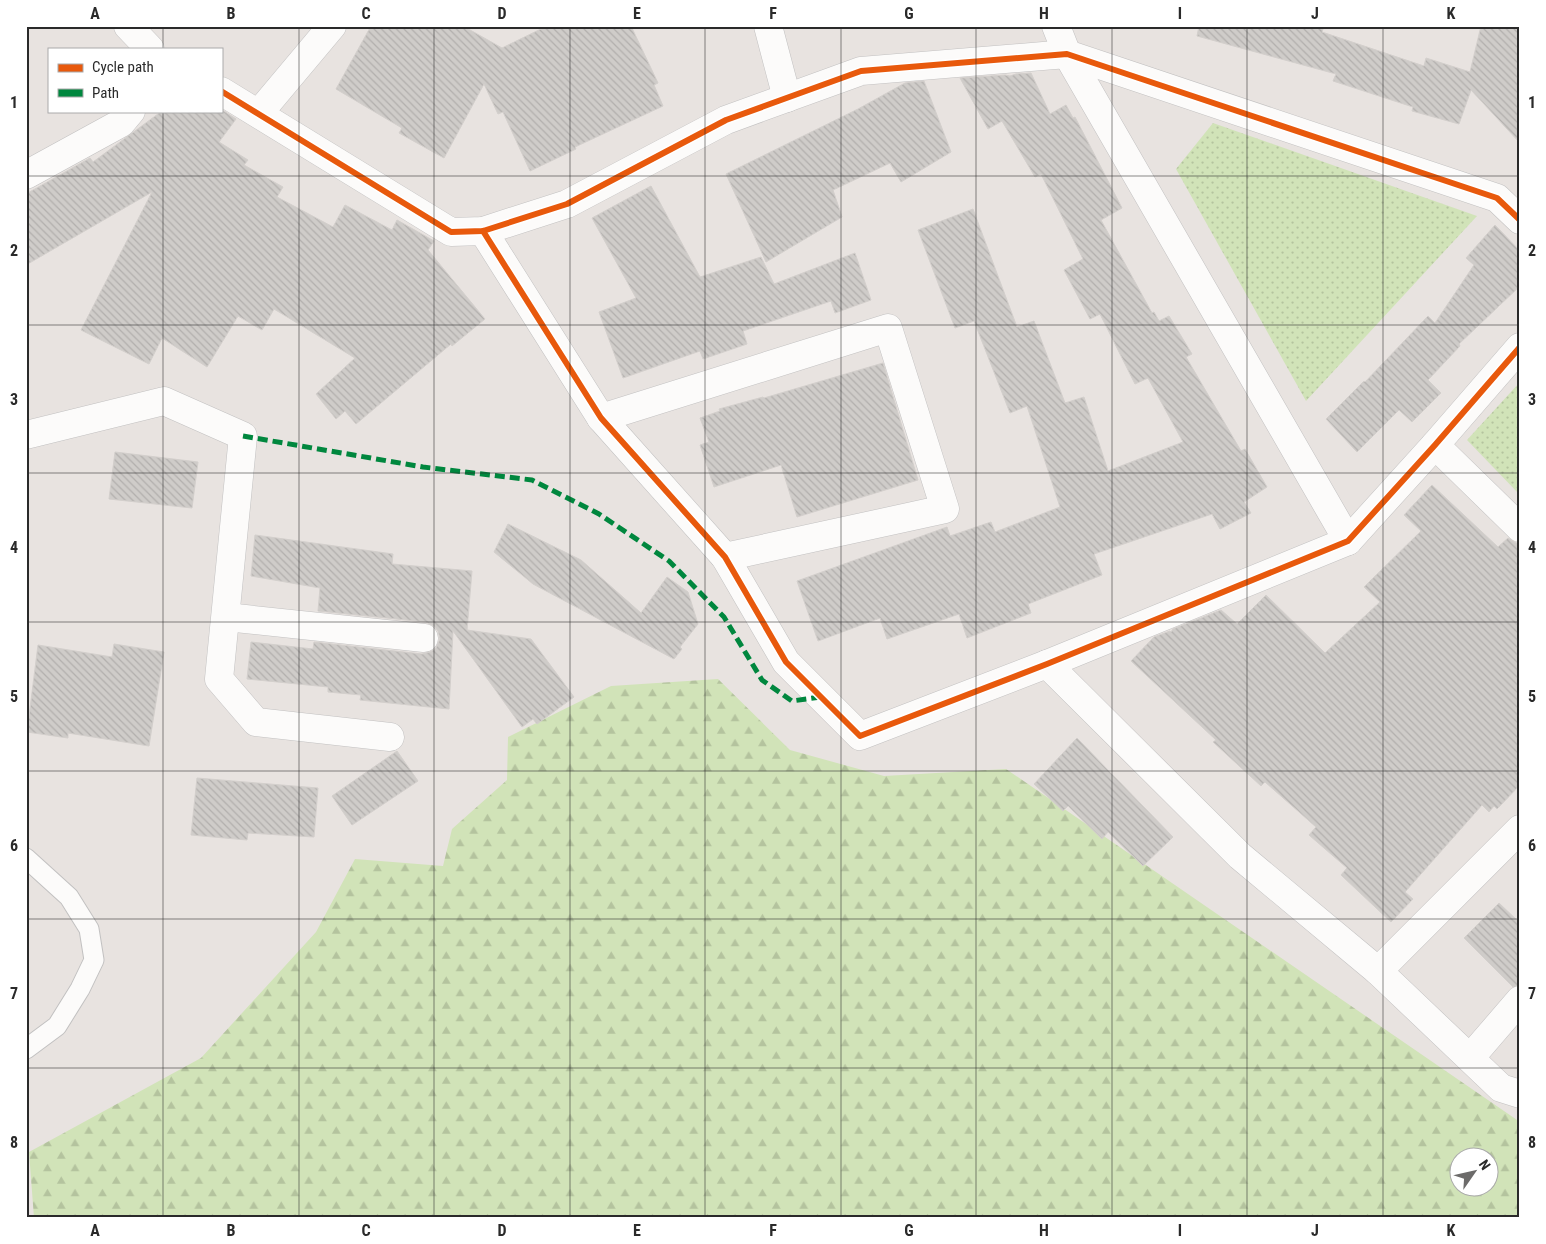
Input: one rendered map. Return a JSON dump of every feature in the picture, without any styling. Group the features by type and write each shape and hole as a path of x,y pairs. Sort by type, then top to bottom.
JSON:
{"street":[{"path":"128,26 149,48"},
{"path":"259,113 332,26"},
{"path":"768,26 787,98"},
{"path":"1056,26 1067,54 1348,540"},
{"path":"222,92 451,232 483,230 567,204 726,120 861,71 1067,54 1497,198 1520,220"},
{"path":"26,175 121,123 131,112"},
{"path":"483,230 602,418 725,557 786,662 860,736 1047,664 1348,540 1435,445 1520,347"},
{"path":"602,418 888,328 945,508 725,557"},
{"path":"26,435 164,401 244,436 218,680 256,722 390,737"},
{"path":"1435,445 1520,528"},
{"path":"226,617 424,638"},
{"path":"1047,664 1240,856 1378,971 1501,1088 1520,1094"},
{"path":"1378,971 1520,829"},
{"path":"1470,1058 1520,1000"}],"lane":[{"path":"26,858 69,897 89,929 94,960 80,989 57,1026 26,1049"}],"green space":[{"path":"1213,123 1477,216 1306,401 1176,169"},
{"path":"1520,382 1520,495 1467,440"},
{"path":"718,679 790,750 884,776 1006,769 1520,1122 1520,1218 34,1218 29,1152 201,1058 316,932 355,859 443,866 452,829 507,780 508,737 611,686"}],"building":[{"path":"371,26 463,26 502,48 547,26 631,26 658,83 654,85 663,106 575,147 576,149 530,171 503,112 498,114 484,84 444,158 399,133 402,128 336,89"},
{"path":"1199,26 1324,26 1322,32 1424,66 1426,58 1470,72 1481,26 1520,26 1520,143 1471,90 1459,124 1412,111 1413,107 1333,81 1336,74 1197,36"},
{"path":"1031,73 1050,114 1066,105 1073,118 1075,117 1122,208 1101,220 1152,313 1154,312 1159,321 1169,316 1192,354 1186,357 1241,451 1245,449 1267,487 1244,502 1251,513 1220,529 1212,514 1094,554 1102,575 1028,604 1031,613 967,638 959,614 887,639 880,618 818,641 797,581 947,527 950,536 991,522 995,532 1060,507 1027,406 1010,413 974,321 955,328 918,230 973,209 1017,327 1034,321 1065,403 1084,397 1108,471 1183,442 1148,378 1135,384 1100,314 1090,319 1064,270 1083,259 1041,174 1035,177 1002,121 988,129 960,78 1010,76"},
{"path":"924,81 951,152 901,182 890,163 833,190 842,217 766,262 726,174 858,109 905,83"},
{"path":"224,111 236,119 219,142 248,160 244,165 283,187 277,197 333,227 345,205 392,230 397,220 434,241 428,250 485,319 452,346 451,344 356,424 345,411 336,419 316,394 355,358 274,309 262,330 238,316 207,367 162,338 149,364 81,330 152,192 26,265 26,194 90,158 93,162 161,112"},
{"path":"651,186 700,277 761,257 774,284 855,253 871,300 835,313 831,301 743,331 747,344 703,359 700,351 623,378 599,312 636,298 592,218"},
{"path":"1495,225 1520,251 1520,286 1459,344 1460,346 1428,380 1441,393 1412,422 1399,410 1357,452 1326,419 1365,382 1428,316 1435,323 1474,265 1466,258"},
{"path":"883,363 918,480 797,517 781,465 714,487 700,445 709,442 700,418 720,411 719,409 764,398"},
{"path":"115,452 198,462 192,508 109,499"},
{"path":"1432,485 1498,547 1508,538 1516,543 1520,543 1520,785 1497,809 1494,806 1489,812 1482,805 1405,892 1413,899 1391,922 1341,875 1347,868 1309,835 1316,827 1265,782 1261,786 1213,742 1216,740 1131,661 1154,637 1171,632 1173,629 1221,610 1237,624 1266,595 1325,653 1380,602 1364,587 1421,531 1404,515"},
{"path":"508,524 581,560 641,613 667,577 688,592 698,624 680,647 682,649 674,659 533,584 494,552"},
{"path":"255,535 393,554 392,564 472,571 467,630 531,639 574,697 537,724 533,719 522,727 453,631 449,709 360,700 361,695 328,692 328,687 247,679 251,642 313,649 314,642 422,654 436,648 440,639 438,631 434,626 426,622 318,611 320,588 251,576"},
{"path":"114,644 164,652 149,746 68,733 68,738 27,732 38,645 112,657"},
{"path":"1077,738 1173,837 1143,866 1108,832 1102,839 1068,806 1063,811 1034,784"},
{"path":"397,751 418,781 352,825 332,796"},
{"path":"197,778 318,788 314,837 248,833 247,840 191,835"},
{"path":"1499,903 1520,923 1520,985 1513,987 1464,938"}],"marked path":[{"path":"243,436 423,467 532,480 599,514 669,561 724,617 762,680 792,701 821,697"}],"cycle path":[{"path":"222,92 451,232 483,231 567,204 726,120 861,71 1067,54 1497,198 1520,220"},
{"path":"483,231 601,418 725,557 786,662 860,736 1047,664 1348,541 1520,347"}]}
